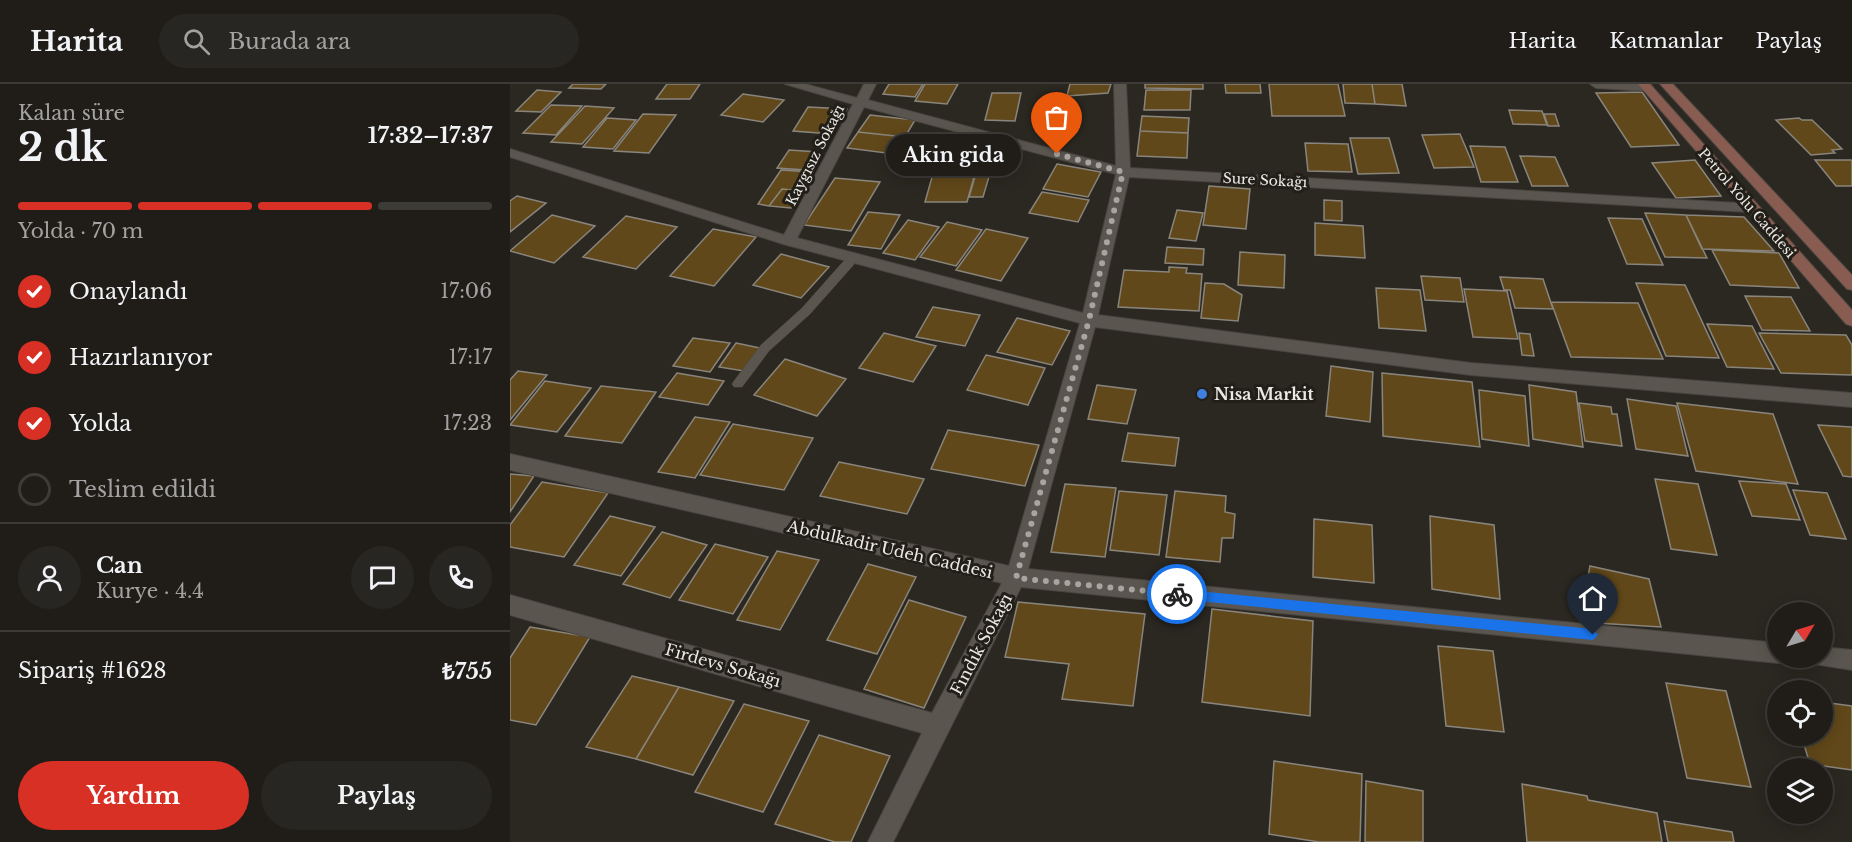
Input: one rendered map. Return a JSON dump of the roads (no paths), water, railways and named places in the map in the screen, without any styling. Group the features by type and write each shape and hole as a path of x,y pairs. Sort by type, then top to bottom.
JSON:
{"main road":[{"name":"Petrol Yolu Caddesi","path":"1666,84 1852,285"},
{"name":"Petrol Yolu Caddesi","path":"1645,86 1852,320"}],"street":[{"name":"Sure Sokağı","path":"791,84 1123,172 1750,207"},
{"name":"Kaygısız Sokağı","path":"788,241 870,84"},
{"name":"Fındık Sokağı","path":"880,842 937,726 1016,578 1089,320 1123,172 1120,84"},
{"path":"1596,84 1645,86"},
{"path":"510,153 788,241 1089,320 1471,369 1852,400"},
{"name":"Abdulkadir Udeh Caddesi","path":"510,462 1016,578 1767,652"},
{"name":"Firdevs Sokağı","path":"510,605 937,726"},
{"path":"1833,658 1852,660"}],"lane":[{"path":"738,384 765,348 806,311 853,258"}],"place":[{"name":"Akin gida","path":"1057,154"},
{"name":"Nisa Markit","path":"1202,394"}]}
